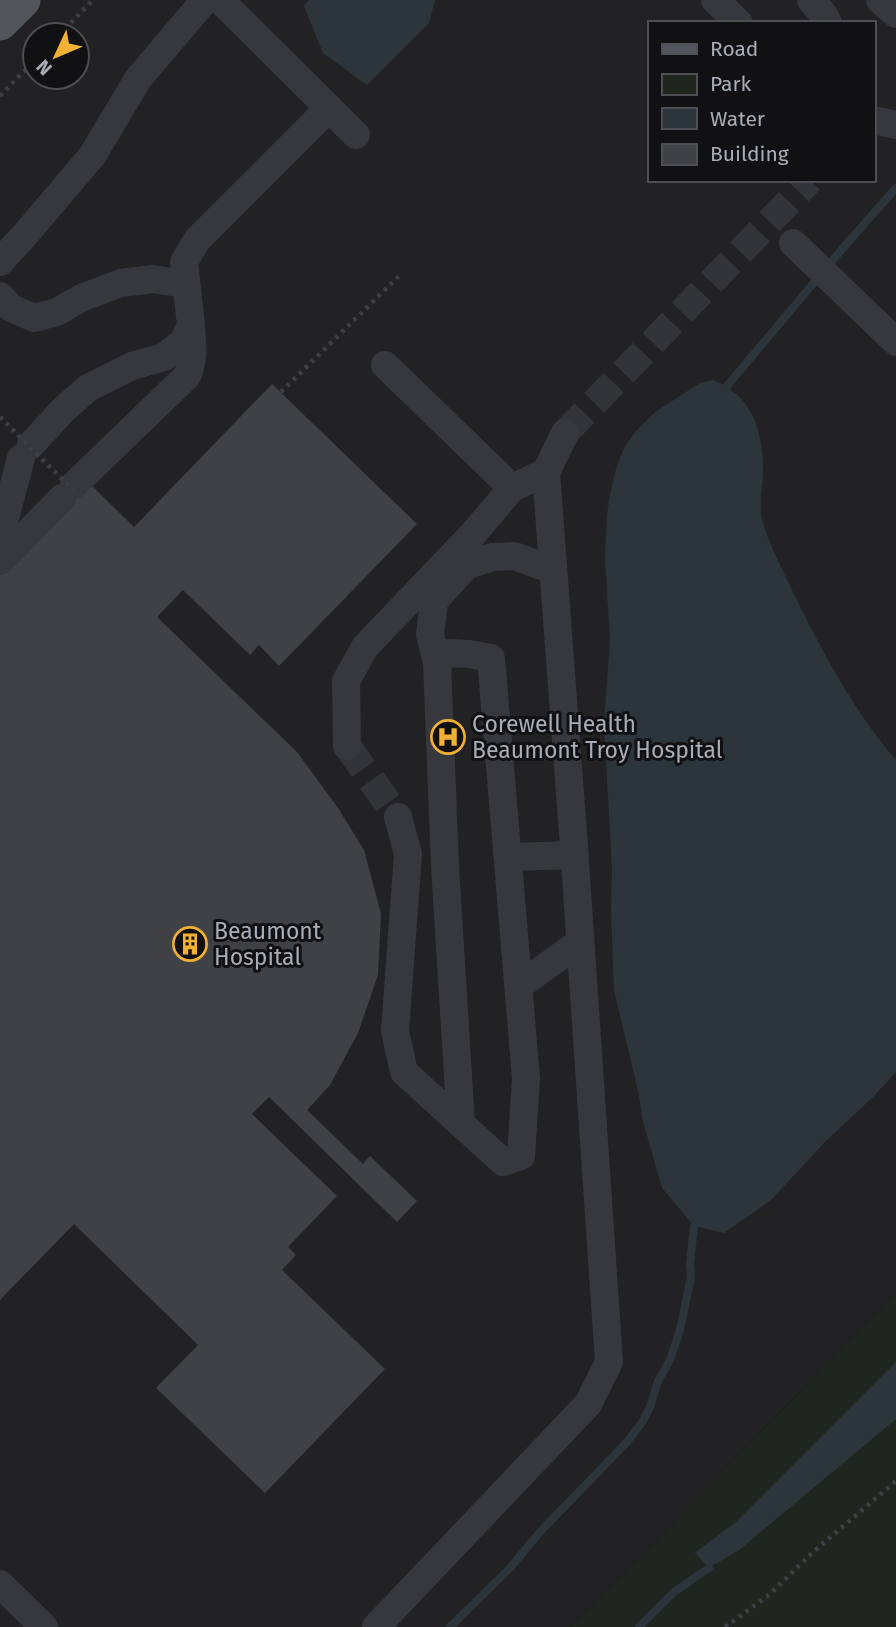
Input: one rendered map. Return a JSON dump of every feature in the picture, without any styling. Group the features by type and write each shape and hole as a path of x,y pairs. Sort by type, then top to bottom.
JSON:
{"main road":[{"path":"0,22 22,0"}],"street":[{"path":"0,262 92,156 138,79 205,0"},
{"path":"220,0 356,135"},
{"path":"715,0 737,21"},
{"path":"811,0 827,21"},
{"path":"880,0 896,14"},
{"path":"4,557 187,376 193,357 184,262 197,240 329,108"},
{"path":"875,120 896,125"},
{"path":"802,251 896,342"},
{"path":"0,296 10,308 34,318 57,312 81,298 121,284 153,279 185,284"},
{"path":"4,557 3,526 26,452 63,410 88,388 132,366 164,357 183,342 191,325"},
{"path":"385,365 512,488"},
{"path":"376,1627 588,1404 609,1362 546,472 565,433"},
{"path":"347,747 346,681 365,647 473,534 512,488 546,472"},
{"path":"461,1124 445,866 437,662 430,635 434,601 467,565 493,557 514,556 553,570"},
{"path":"398,817 408,854 395,1031 404,1072 503,1162 521,1156 526,1079 491,657 449,653 437,662"},
{"path":"508,858 574,855"},
{"path":"519,986 580,942"},
{"path":"0,1584 44,1627"}],"path":[{"path":"73,21 93,0"},
{"path":"0,96 21,74"},
{"path":"281,392 402,273"},
{"path":"0,417 70,491"},
{"path":"724,1627 770,1594 813,1552 896,1481"}],"shaded area":[{"name":"Corewell Health Beaumont Troy Hospital","path":"0,0 896,0 896,1293 571,1627 0,1627"}],"green space":[{"path":"896,1293 896,1627 571,1627"}],"water":[{"path":"309,0 435,0 429,23 367,85 323,53 304,6"},
{"path":"713,380 737,394 752,414 762,452 762,519 772,547 839,679 880,741 896,760 896,1072 771,1200 724,1233 694,1226 662,1188 642,1118 614,990 612,868 604,724 610,640 605,558 607,515 616,469 624,448 655,412 700,383"},
{"path":"896,1362 896,1419 739,1550 709,1568 695,1553 736,1522"}],"building":[{"name":"Beaumont Hospital","path":"272,384 417,524 279,666 259,645 250,655 183,590 157,617 297,752 338,808 364,850 381,914 378,975 358,1033 330,1085 307,1110 363,1164 370,1156 417,1201 397,1222 269,1097 252,1114 337,1196 288,1247 296,1255 282,1270 385,1369 265,1493 156,1388 198,1345 74,1224 0,1300 0,565 84,478 134,527"}],"waterway":[{"path":"727,386 896,188"},
{"path":"450,1627 510,1568 540,1532 627,1442 643,1421 680,1330 691,1277 694,1226"},
{"path":"639,1627 674,1592 709,1568"}],"tunnel":[{"path":"565,433 808,182"},
{"path":"347,746 398,817"}],"place":[{"name":"Corewell Health Beaumont Troy Hospital","path":"448,737"},
{"name":"Beaumont Hospital","path":"190,944"}]}
